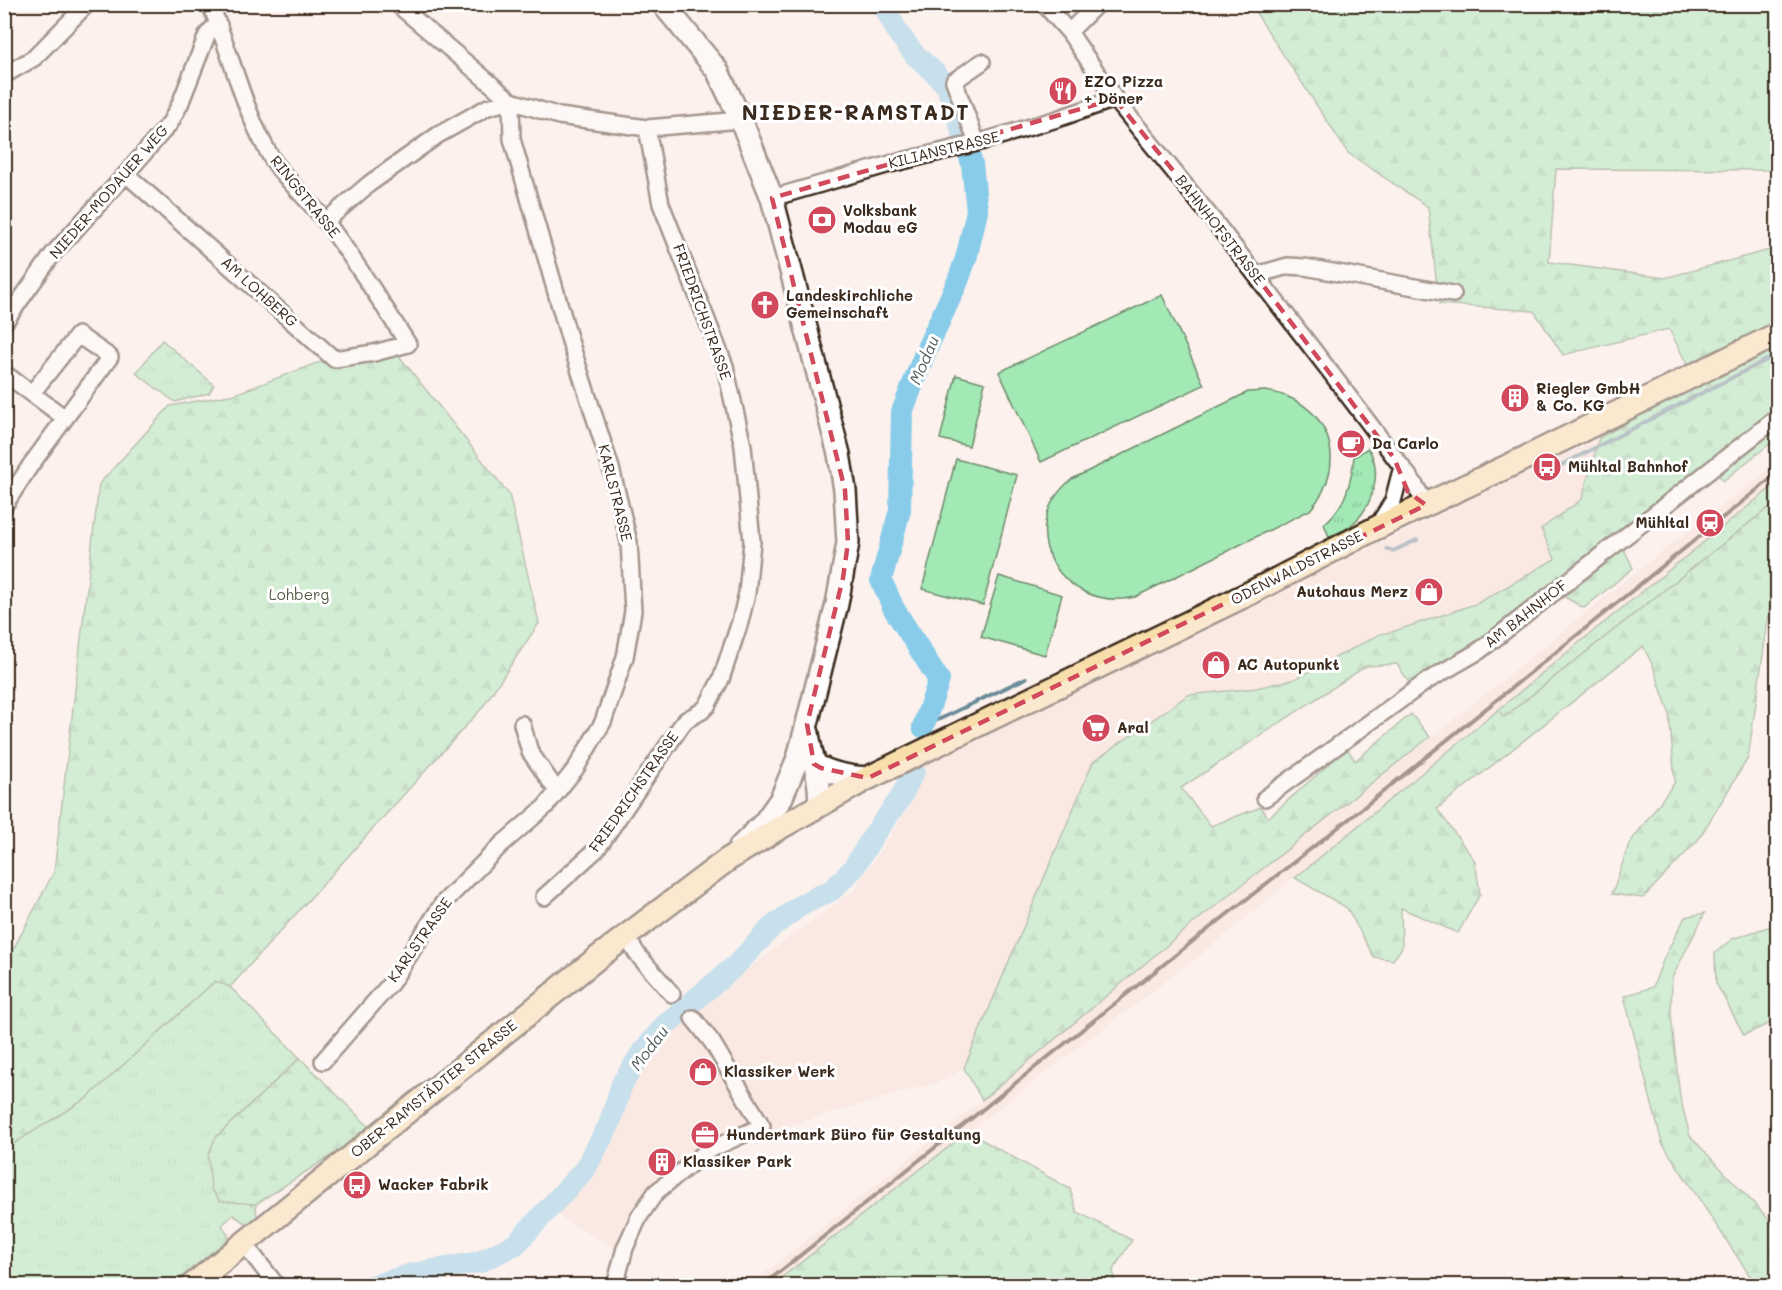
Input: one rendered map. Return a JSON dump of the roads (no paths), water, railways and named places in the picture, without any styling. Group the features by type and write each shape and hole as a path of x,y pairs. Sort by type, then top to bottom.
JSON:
{"main road":[{"path":"663,4 717,70 741,120 772,198 839,454 847,514 848,543 843,578 807,724 806,761 802,784 819,805"},
{"name":"ODENWALDSTRASSE","path":"819,805 868,778 1252,592 1376,528 1778,334"},
{"path":"806,761 842,776 868,778"},
{"name":"OBER-RAMSTÄDTER STRASSE","path":"727,860 764,823 788,784 806,761"},
{"name":"OBER-RAMSTÄDTER STRASSE","path":"191,1286 626,936 727,860 819,805"}],"street":[{"path":"4,75 34,58 87,4"},
{"name":"RINGSTRASSE","path":"210,4 244,102 272,158 326,221 408,344"},
{"path":"398,4 511,101 559,116 647,128 741,120"},
{"name":"BAHNHOFSTRASSE","path":"1044,4 1069,32 1115,99 1256,275 1414,483 1426,505"},
{"path":"1069,32 1097,4"},
{"name":"NIEDER-MODAUER WEG","path":"4,323 53,254 170,123 180,104 207,35 219,25"},
{"path":"977,143 954,81 982,62"},
{"name":"KILIANSTRASSE","path":"772,198 890,164 977,143 1115,99"},
{"path":"326,221 369,184 438,135 489,107 511,101"},
{"name":"KARLSTRASSE","path":"323,1061 391,983 444,903 502,844 545,807 576,768 603,722 625,657 633,611 629,542 611,468 570,341 512,139 511,101"},
{"name":"FRIEDRICHSTRASSE","path":"544,897 597,849 681,726 707,706 721,679 747,593 752,542 743,446 725,366 662,204 647,128"},
{"name":"AM LOHBERG","path":"126,174 334,359 374,353 408,344"},
{"path":"1256,275 1288,267 1305,267 1454,294"},
{"path":"4,506 30,465 110,357 78,335 32,393"},
{"path":"4,373 65,418"},
{"name":"AM BAHNHOF","path":"1265,798 1427,681 1479,651 1778,417"},
{"name":"BAHNHOFSTRASSE","path":"1394,458 1412,496 1426,505"},
{"path":"1376,528 1393,501 1400,474"},
{"path":"522,724 530,752 558,791"},
{"path":"626,936 637,954 672,994"},
{"path":"615,1286 625,1248 639,1217 656,1192 707,1151 762,1126 712,1042 693,1018"},
{"path":"243,1242 277,1286"}],"waterway":[{"name":"Modau","path":"883,4 898,33 915,55 946,85 972,164 977,211 967,255 958,281 927,348 902,412 900,510 881,580 894,609 939,680 923,727"},
{"path":"1542,475 1778,354"},
{"path":"1387,549 1393,551 1417,540"},
{"path":"923,727 1026,678"},
{"name":"Modau","path":"372,1286 412,1274 479,1262 516,1244 585,1169 609,1125 622,1084 641,1054 664,1026 735,966 772,927 801,905 832,890 853,869 900,799 914,771"}],"railway":[{"path":"762,1286 1354,815 1778,473"}],"place":[{"name":"EZO Pizza + Döner","path":"1063,91"},
{"name":"Volksbank Modau eG","path":"822,220"},
{"name":"Landeskirchliche Gemeinschaft","path":"765,305"},
{"name":"Riegler GmbH & Co. KG","path":"1515,398"},
{"name":"Da Carlo","path":"1351,444"},
{"name":"Mühltal Bahnhof","path":"1547,467"},
{"name":"Mühltal","path":"1710,523"},
{"name":"Autohaus Merz","path":"1429,592"},
{"name":"AC Autopunkt","path":"1216,665"},
{"name":"Aral","path":"1096,728"},
{"name":"Klassiker Werk","path":"703,1072"},
{"name":"Hundertmark Büro für Gestaltung","path":"705,1135"},
{"name":"Klassiker Park","path":"662,1162"},
{"name":"Wacker Fabrik","path":"357,1185"}],"district":[{"name":"NIEDER-RAMSTADT","path":"856,113"}],"park label":[{"name":"Lohberg","path":"299,595"}]}
